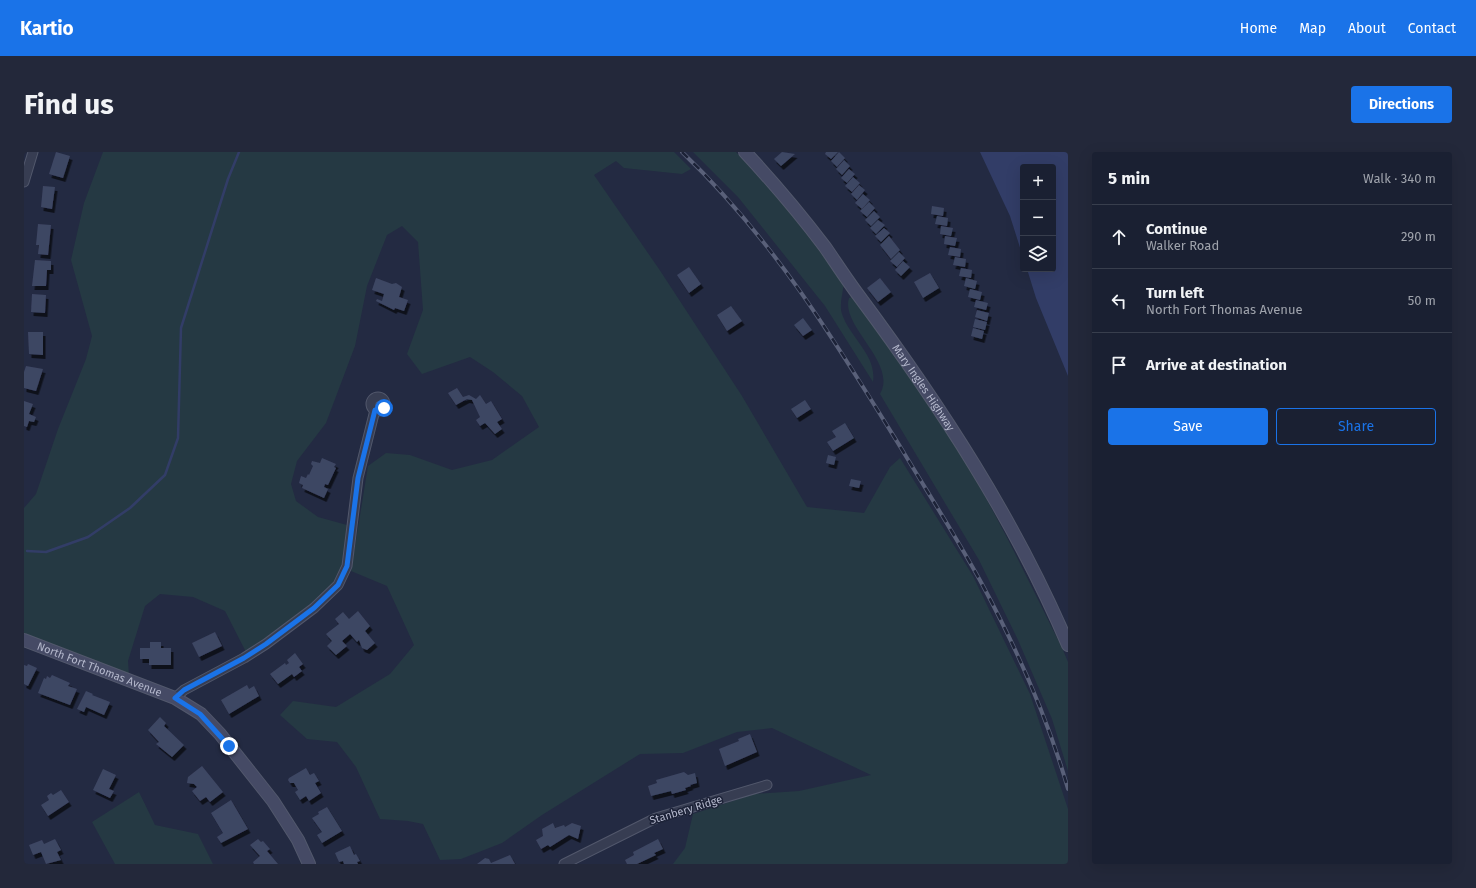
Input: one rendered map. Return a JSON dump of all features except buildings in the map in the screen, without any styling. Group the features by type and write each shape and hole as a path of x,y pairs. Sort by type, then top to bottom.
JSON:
{"street":[{"path":"24,182 33,152"},
{"name":"Mary Ingles Highway","path":"745,152 796,209 905,358 947,420 1028,561 1068,646"},
{"path":"175,698 184,690 244,658 266,644 314,608 338,585 347,566 358,478 375,410"},
{"name":"North Fort Thomas Avenue","path":"24,640 175,698 200,714 238,757 289,824 309,864"},
{"name":"Stanbery Ridge","path":"564,864 656,818 767,785"}],"shaded area":[{"path":"103,152 674,152 691,169 682,174 624,168 616,161 594,175 659,269 742,396 807,507 864,513 890,467 900,458 973,576 1030,694 1068,809 1068,864 673,864 685,848 693,814 754,794 799,791 871,775 772,728 737,732 683,753 640,754 542,815 502,843 461,859 440,860 423,824 408,821 380,819 356,767 337,742 307,739 280,715 293,701 336,707 390,674 414,645 387,586 351,571 368,466 386,453 410,455 452,470 492,460 539,427 522,396 493,372 470,357 422,374 407,354 423,310 418,242 402,226 387,235 367,286 355,346 326,423 297,461 291,484 296,501 318,517 347,525 341,568 326,591 300,614 246,652 225,611 193,597 160,594 145,606 128,661 129,675 24,633 24,508 36,494 58,429 86,359 92,336 71,260 84,203"},
{"path":"693,152 736,152 788,210 844,283 841,311 846,323 871,363 873,382 825,306 738,197"},
{"path":"852,297 897,359 954,443 1005,533 1063,650 1068,662 1068,771 1052,719 1018,640 979,560 880,394 883,382 881,370 876,357 860,333 848,309 849,298"},
{"path":"139,792 155,825 198,834 213,864 115,864 92,822"}],"water":[{"path":"980,152 1068,152 1068,376 1036,298 1028,272 1056,272 1056,164 1020,164 1020,248 1010,216"}],"waterway":[{"path":"27,551 46,552 88,537 130,508 165,475 178,438 181,328 228,179 239,152"}],"railway":[{"path":"682,152 746,220 801,293 852,369 963,550 982,584 1031,685 1051,737 1068,789"}],"route":[{"path":"229,746 220,734 200,714 190,706 175,698 184,690 244,658 266,644 314,608 338,585 347,566 354,501 362,459 375,410 378,411 384,408"}]}
